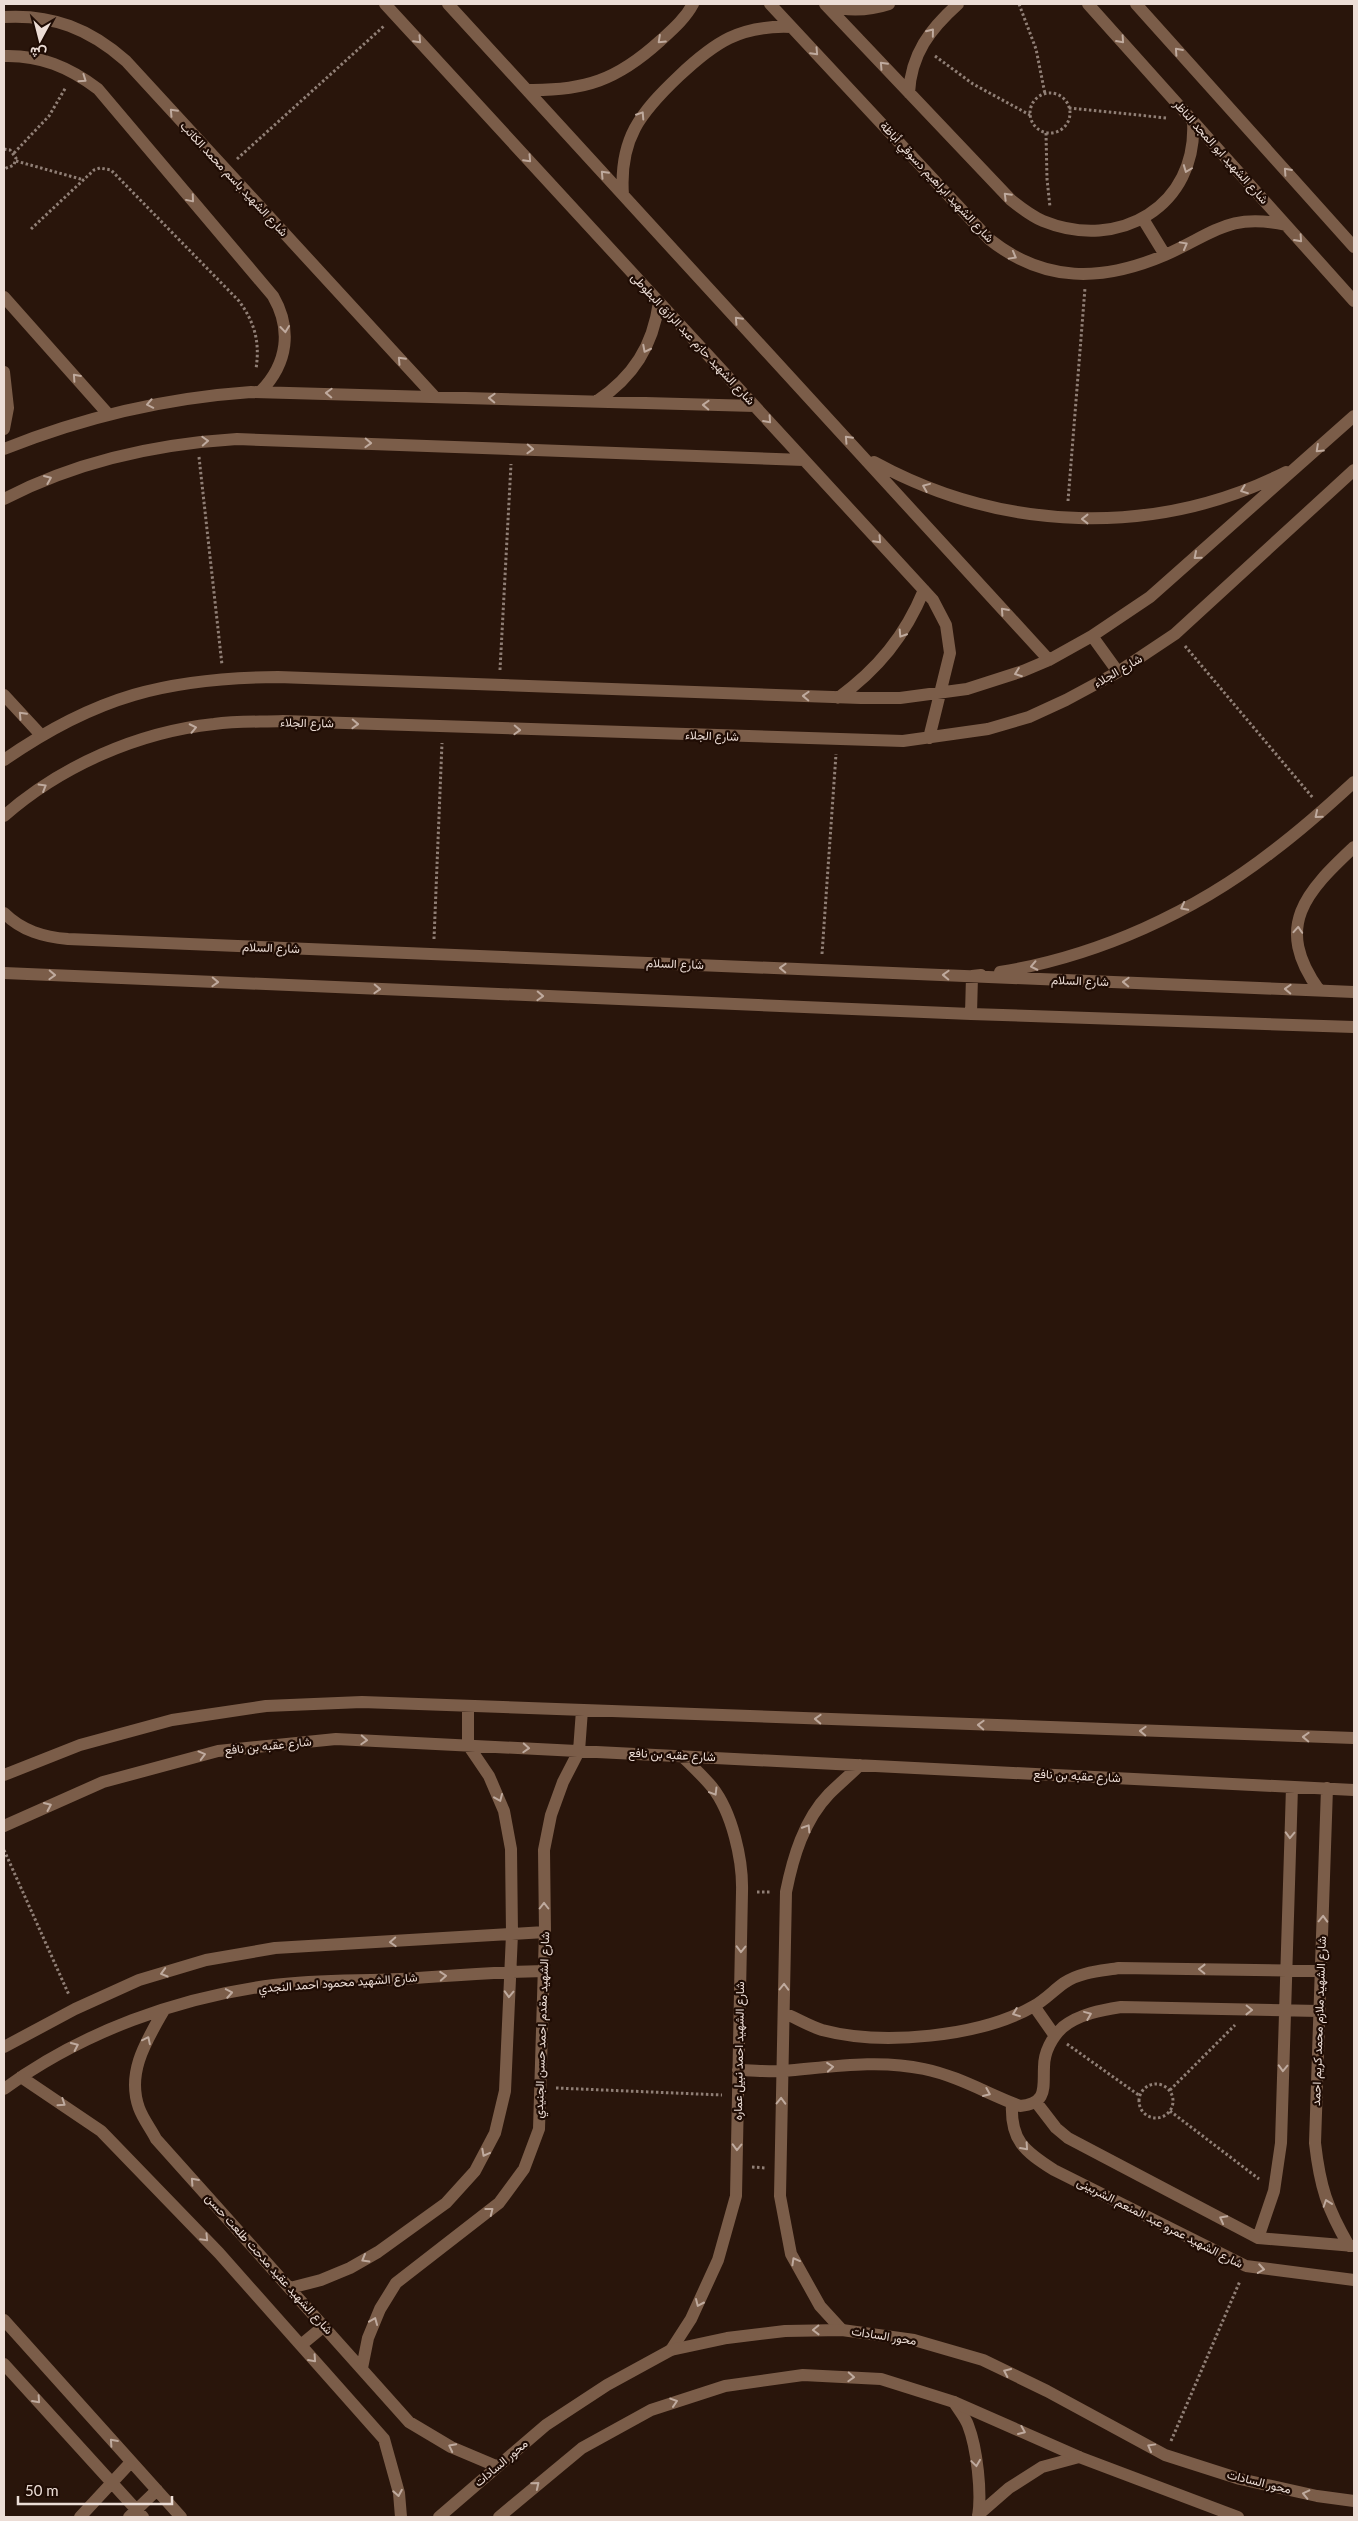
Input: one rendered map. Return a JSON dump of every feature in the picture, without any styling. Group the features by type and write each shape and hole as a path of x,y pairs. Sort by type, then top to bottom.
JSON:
{"street":[{"name":"شارع الشهيد حازم عبد الرازق البطوطى","path":"385,4 924,590 940,612 949,639 949,667 938,694 929,738"},
{"path":"448,4 1049,660"},
{"path":"527,90 565,89 584,85 620,72 637,62 677,26 693,4"},
{"name":"شارع الشهيد ابراهيم دسوقي أباظة","path":"770,4 990,240 1014,256 1042,268 1086,275 1127,269 1165,254 1218,227 1234,222 1269,221 1286,225"},
{"path":"826,5 854,10 868,10 889,4"},
{"path":"909,93 912,68 921,45 936,26 958,4"},
{"name":"شارع الشهيد ابو المجد الناظر","path":"1088,4 1354,301"},
{"path":"1136,4 1354,247"},
{"path":"826,5 1011,200 1027,212 1054,224 1083,230 1120,227 1143,219 1164,204 1183,178 1193,150 1193,121"},
{"name":"شارع الشهيد باسم محمد الكاتب","path":"4,17 39,17 64,22 86,31 108,44 126,61 434,396"},
{"path":"623,195 623,163 626,147 639,118 649,105 697,59 725,39 757,28 791,27"},
{"path":"4,56 40,59 72,72 98,89 273,296 284,320 286,346 277,371 256,391"},
{"path":"1143,219 1165,254"},
{"path":"4,297 108,414"},
{"path":"597,402 624,380 636,367 652,336 659,302"},
{"path":"4,372 8,392 8,408 4,429"},
{"path":"4,449 53,430 108,414 179,398 256,391 755,406"},
{"path":"4,760 40,734 80,714 125,697 172,684 223,678 278,677 838,698 900,698 938,694 995,681 1049,660 1092,636 1150,597 1354,416"},
{"path":"4,499 54,476 88,464 124,454 197,442 277,440 804,460"},
{"path":"864,456 903,477 961,500 1005,511 1067,519 1108,519 1190,508 1252,487 1304,462"},
{"name":"شارع الجلاء","path":"4,816 23,799 82,763 146,738 214,724 283,721 903,741 988,729 1029,717 1066,700 1118,672 1175,634 1354,470"},
{"path":"838,698 863,679 890,651 904,632 924,590"},
{"path":"1092,636 1118,672"},
{"path":"4,695 40,734"},
{"path":"971,1014 972,976 1037,966 1100,946 1160,920 1233,878 1272,852 1354,782"},
{"path":"1319,990 1301,959 1297,942 1302,906 1311,891 1354,848"},
{"name":"شارع السلام","path":"4,912 24,928 45,937 61,939 1354,992"},
{"path":"4,973 971,1014 1354,1027"},
{"path":"4,1775 80,1745 172,1720 266,1706 362,1702 1354,1738"},
{"path":"290,2288 321,2280 350,2268 378,2252 446,2203 475,2171 495,2133 505,2091 512,1934 511,1848 504,1811 489,1776 468,1745 468,1706"},
{"name":"شارع الشهيد مقدم احمد حسن الجنيدي","path":"362,2368 368,2338 380,2309 396,2283 499,2203 524,2169 539,2129 545,1932 544,1850 554,1807 563,1782 579,1751 582,1710"},
{"name":"شارع عقبه بن نافع","path":"4,1826 103,1782 218,1751 336,1739 1354,1790"},
{"name":"شارع الشهيد احمد نبيل عماره","path":"671,2350 692,2320 718,2260 736,2196 737,2166 742,1878 734,1831 713,1789 682,1756"},
{"path":"842,2330 820,2306 791,2254 780,2196 786,1892 792,1863 802,1835 828,1795 860,1765"},
{"path":"1258,2238 1274,2191 1281,2142 1292,1787"},
{"name":"شارع الشهيد ملازم محمد كريم احمد","path":"1327,1788 1315,2143 1319,2180 1331,2214 1352,2246"},
{"path":"4,2047 75,2009 139,1980 206,1960 275,1948 545,1932"},
{"path":"784,2013 821,2029 863,2037 927,2036 968,2030 1034,2006 1066,1982 1092,1972 1119,1968 1321,1971"},
{"name":"شارع الشهيد محمود احمد النجدي","path":"4,2089 20,2077 68,2049 109,2030 164,2010 222,1994 275,1985 544,1971"},
{"path":"1034,2006 1055,2036"},
{"path":"738,2070 781,2071 864,2064 897,2065 926,2069 956,2078 1020,2106 1036,2102 1042,2095 1045,2088 1046,2056 1055,2036 1071,2022 1098,2011 1121,2007 1319,2011"},
{"name":"شارع الشهيد عقيد مدحت طلعت حسن","path":"164,2010 146,2042 134,2073 139,2108 156,2139 409,2422 451,2447 496,2466"},
{"path":"20,2077 101,2131 219,2253 384,2439 399,2493 401,2517"},
{"path":"1036,2102 1056,2128 1068,2138 1258,2238 1352,2246"},
{"name":"شارع الشهيد عمرو عبد المنعم الشربينى","path":"1012,2103 1011,2120 1015,2136 1025,2150 1038,2160 1246,2266 1354,2280"},
{"path":"4,2320 181,2517"},
{"path":"301,2345 324,2326"},
{"name":"محور السادات","path":"439,2517 496,2466 546,2425 584,2400 671,2350 727,2338 785,2331 842,2330 914,2340 983,2360 1047,2391 1165,2455 1240,2479 1317,2496 1354,2501"},
{"path":"4,2364 112,2483 136,2515 157,2490"},
{"path":"499,2517 582,2448 651,2410 725,2386 803,2375 881,2379 954,2402 1079,2457 1238,2517"},
{"path":"954,2402 968,2424 973,2446 978,2478 978,2516"},
{"path":"978,2516 1009,2488 1042,2467 1079,2457"},
{"path":"80,2517 131,2462"}],"path":[{"path":"1019,4 1036,49 1045,94"},
{"path":"226,169 395,15"},
{"path":"921,45 973,84 1030,115 1035,127 1046,133 1059,131 1064,127 1070,114 1062,98 1057,95 1045,94 1036,99 1030,115"},
{"path":"14,153 49,116 66,87 72,72"},
{"path":"1068,108 1193,121"},
{"path":"1046,133 1047,178 1054,224"},
{"path":"4,149 14,153"},
{"path":"4,169 11,168 16,161 14,153"},
{"path":"16,161 84,180"},
{"path":"32,229 94,170 100,168 112,170 239,301 248,313 258,340 256,391"},
{"path":"1067,519 1086,275"},
{"path":"197,442 223,678"},
{"path":"499,686 512,449"},
{"path":"1175,634 1323,810"},
{"path":"433,954 443,727"},
{"path":"821,970 837,740"},
{"path":"4,1850 75,2009"},
{"path":"742,1892 786,1892"},
{"path":"1170,2090 1250,2010"},
{"path":"1055,2036 1140,2096"},
{"path":"1153,2084 1165,2086 1170,2090 1174,2101 1170,2111 1160,2117 1148,2116 1141,2108 1140,2096 1147,2086 1153,2084"},
{"path":"541,2087 738,2096"},
{"path":"1170,2111 1274,2191"},
{"path":"737,2166 780,2169"},
{"path":"1165,2455 1246,2266"}]}
